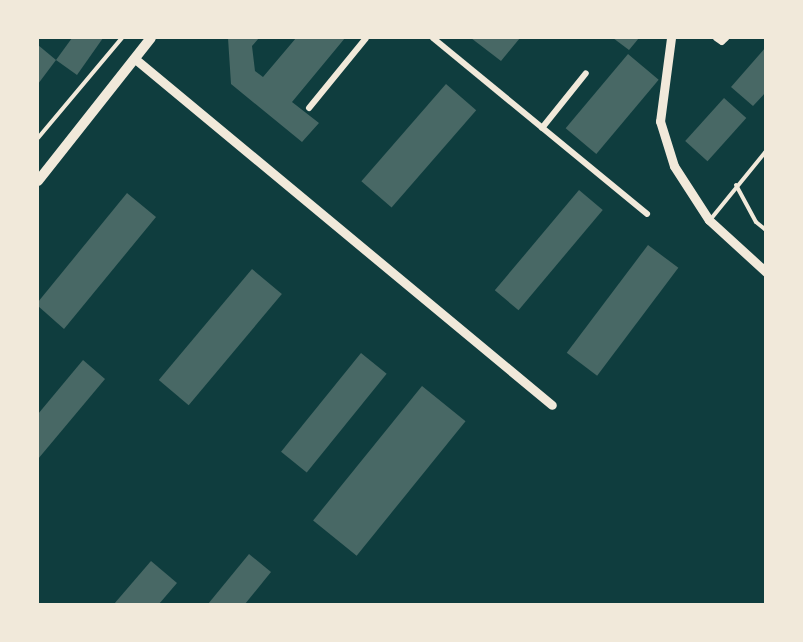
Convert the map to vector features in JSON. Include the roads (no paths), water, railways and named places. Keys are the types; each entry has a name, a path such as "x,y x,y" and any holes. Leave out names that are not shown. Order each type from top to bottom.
{"main road":[{"path":"38,181 151,38"}],"street":[{"path":"309,108 366,38"},
{"path":"434,38 646,214"},
{"path":"671,38 660,121 674,166 709,220 765,272"},
{"path":"716,38 722,42 726,38"},
{"path":"134,58 552,405"},
{"path":"542,128 586,73"}],"lane":[{"path":"38,138 122,38"},
{"path":"709,220 765,151"},
{"path":"736,185 756,222 765,230"}]}
